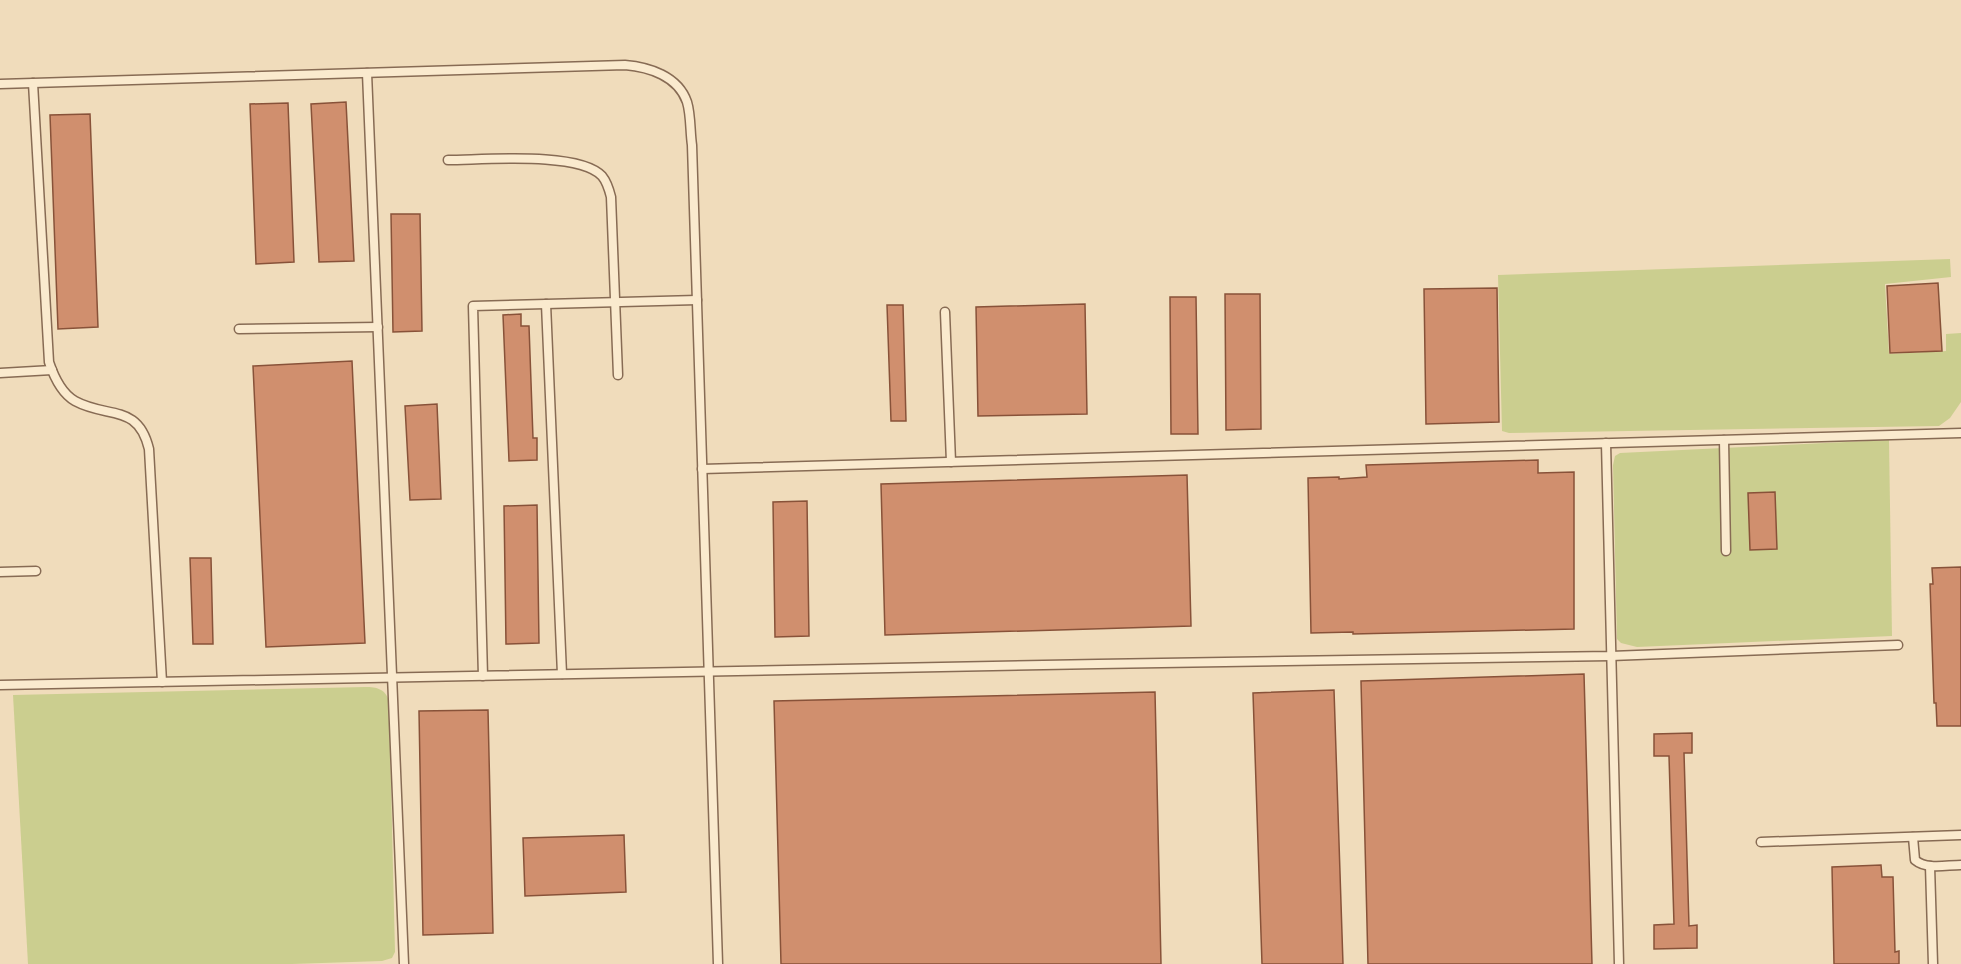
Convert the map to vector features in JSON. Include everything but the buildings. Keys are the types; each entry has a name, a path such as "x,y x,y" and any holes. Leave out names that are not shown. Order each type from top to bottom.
{"lane":[{"path":"0,84 625,65 641,66 663,74 682,92 688,104 692,146 718,964"},
{"path":"367,73 404,964"},
{"path":"33,83 49,362 55,379 64,392 75,401 132,418 146,435 149,449 162,682"},
{"path":"448,160 543,159 565,161 588,168 603,177 611,197 618,375"},
{"path":"483,676 473,306 697,300"},
{"path":"546,304 562,674"},
{"path":"945,312 951,462"},
{"path":"240,329 378,327"},
{"path":"0,373 52,370"},
{"path":"702,470 1961,433"},
{"path":"1724,440 1726,551"},
{"path":"1606,443 1619,964"},
{"path":"0,572 36,571"},
{"path":"0,685 1611,656 1898,645"},
{"path":"1761,842 1961,835"},
{"path":"1913,837 1915,860 1920,863 1930,866 1961,865"},
{"path":"1930,866 1933,964"}],"green space":[{"path":"1950,259 1951,277 1885,284 1889,354 1946,351 1946,334 1961,333 1961,402 1950,418 1939,426 1509,433 1502,431 1498,275"},
{"path":"1889,440 1892,636 1637,647 1621,643 1617,639 1613,465 1615,456 1620,453"},
{"path":"365,687 380,690 386,694 389,702 395,952 392,958 382,961 292,964 28,964 13,695"}]}
